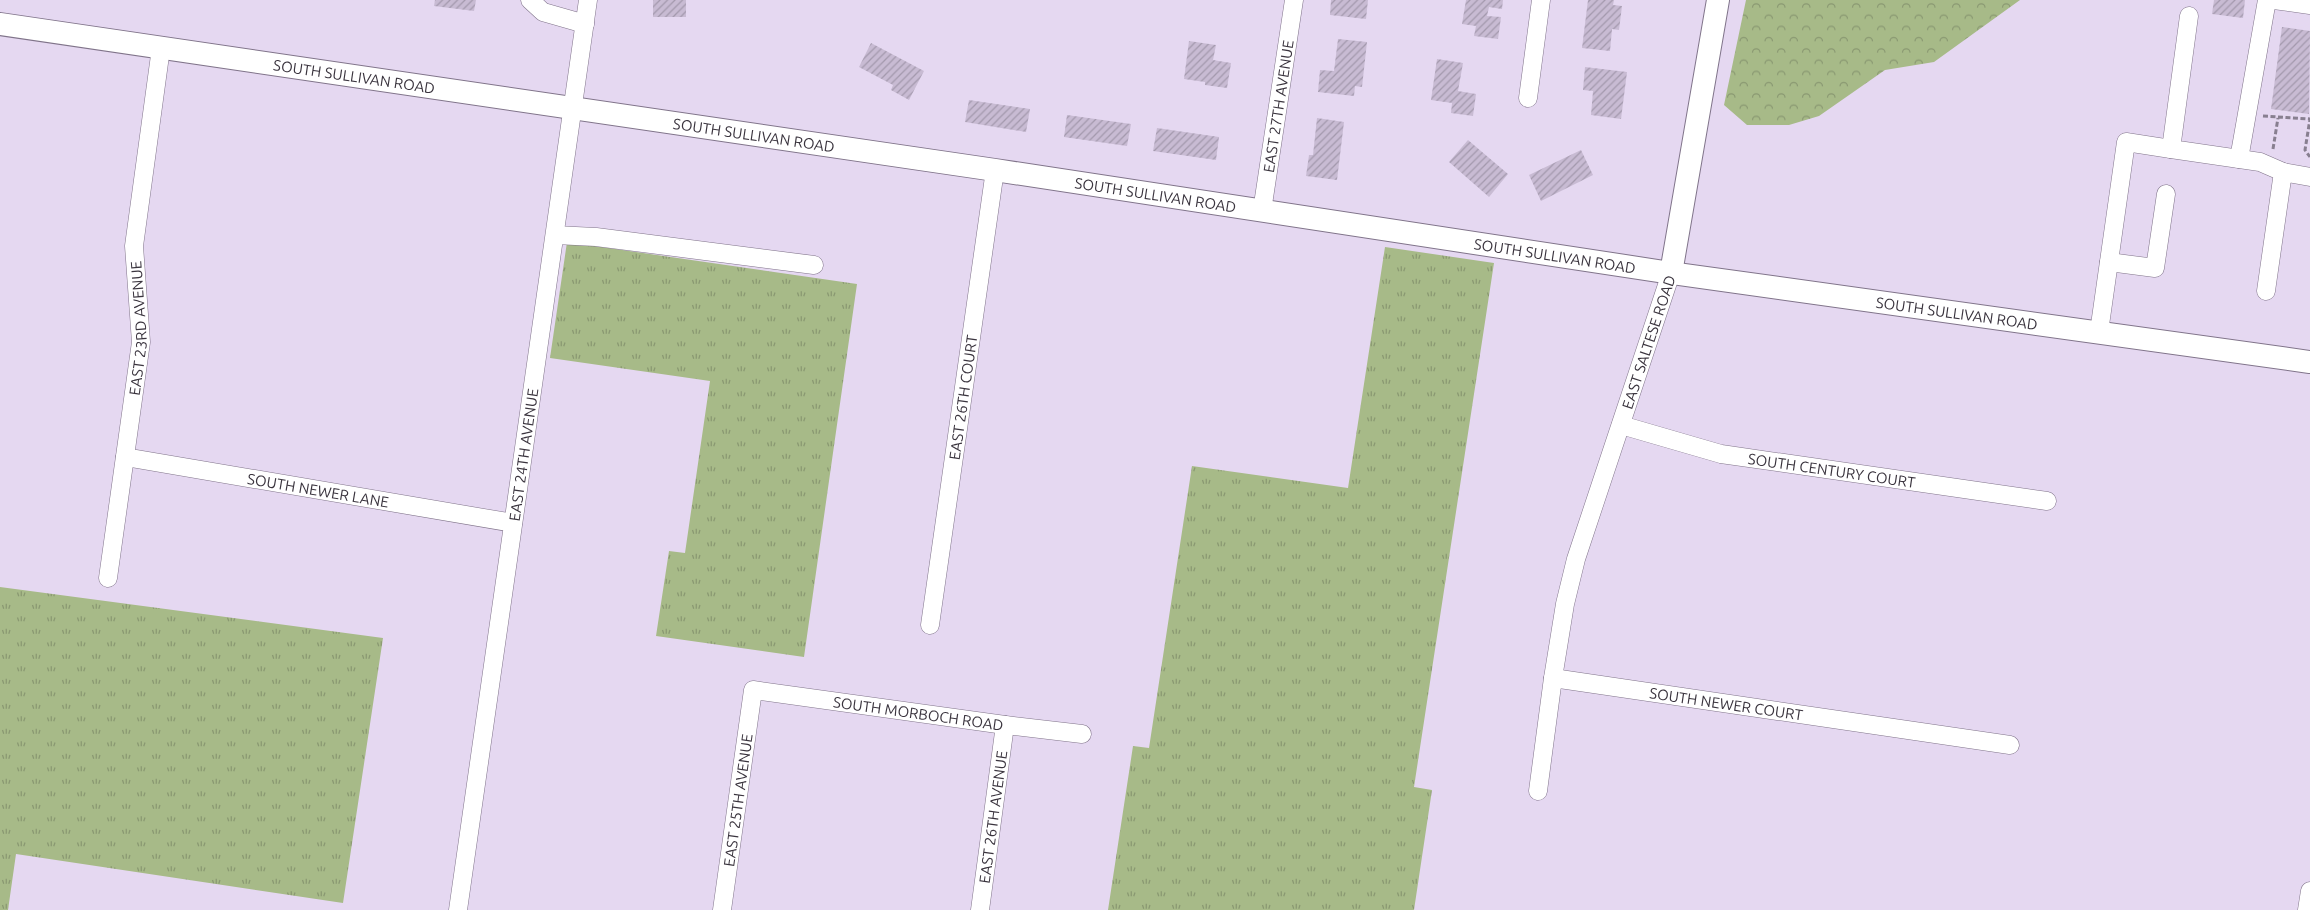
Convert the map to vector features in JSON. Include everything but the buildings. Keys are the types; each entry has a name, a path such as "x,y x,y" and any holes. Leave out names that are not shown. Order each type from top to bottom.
{"main road":[{"name":"EAST SALTESE ROAD","path":"1671,273 1718,0"},
{"name":"SOUTH SULLIVAN ROAD","path":"0,24 995,170 1671,273 2310,362"}],"street":[{"path":"530,0 543,12 585,24"},
{"name":"EAST 24TH AVENUE","path":"458,910 588,0"},
{"name":"EAST 27TH AVENUE","path":"1262,211 1294,0"},
{"path":"1528,98 1541,0"},
{"path":"2239,159 2267,0"},
{"path":"2274,0 2310,5"},
{"path":"2171,148 2189,16"},
{"name":"EAST 23RD AVENUE","path":"108,578 141,342 134,246 161,48"},
{"path":"2099,332 2126,142 2260,162 2283,172 2310,177"},
{"name":"EAST 26TH COURT","path":"930,625 995,170"},
{"path":"2266,291 2283,172"},
{"path":"2109,262 2155,268 2166,194"},
{"path":"555,235 596,237 814,265"},
{"name":"EAST SALTESE ROAD","path":"1553,678 1565,604 1576,559 1671,273"},
{"name":"SOUTH CENTURY COURT","path":"1621,425 1721,454 2047,501"},
{"name":"SOUTH NEWER LANE","path":"125,458 513,523"},
{"path":"1538,791 1553,678"},
{"name":"SOUTH NEWER COURT","path":"1553,678 2010,746"},
{"name":"SOUTH MORBOCH ROAD","path":"753,690 1082,734"},
{"name":"EAST 25TH AVENUE","path":"722,910 753,690"},
{"name":"EAST 26TH AVENUE","path":"980,910 1005,725"},
{"path":"2307,910 2310,891"}],"path":[{"path":"2257,114 2278,118 2310,119 2305,150 2310,157"},
{"path":"2273,152 2278,118"}],"green space":[{"path":"1746,0 2020,0 1934,62 1885,70 1819,116 1789,125 1747,125 1724,105"},
{"path":"567,242 857,284 804,657 656,636 669,551 685,553 710,381 550,358"},
{"path":"1385,247 1494,263 1414,787 1432,790 1414,910 1108,910 1133,746 1149,748 1192,466 1348,488"},
{"path":"0,587 383,638 343,903 16,854 8,910 0,910"}]}
